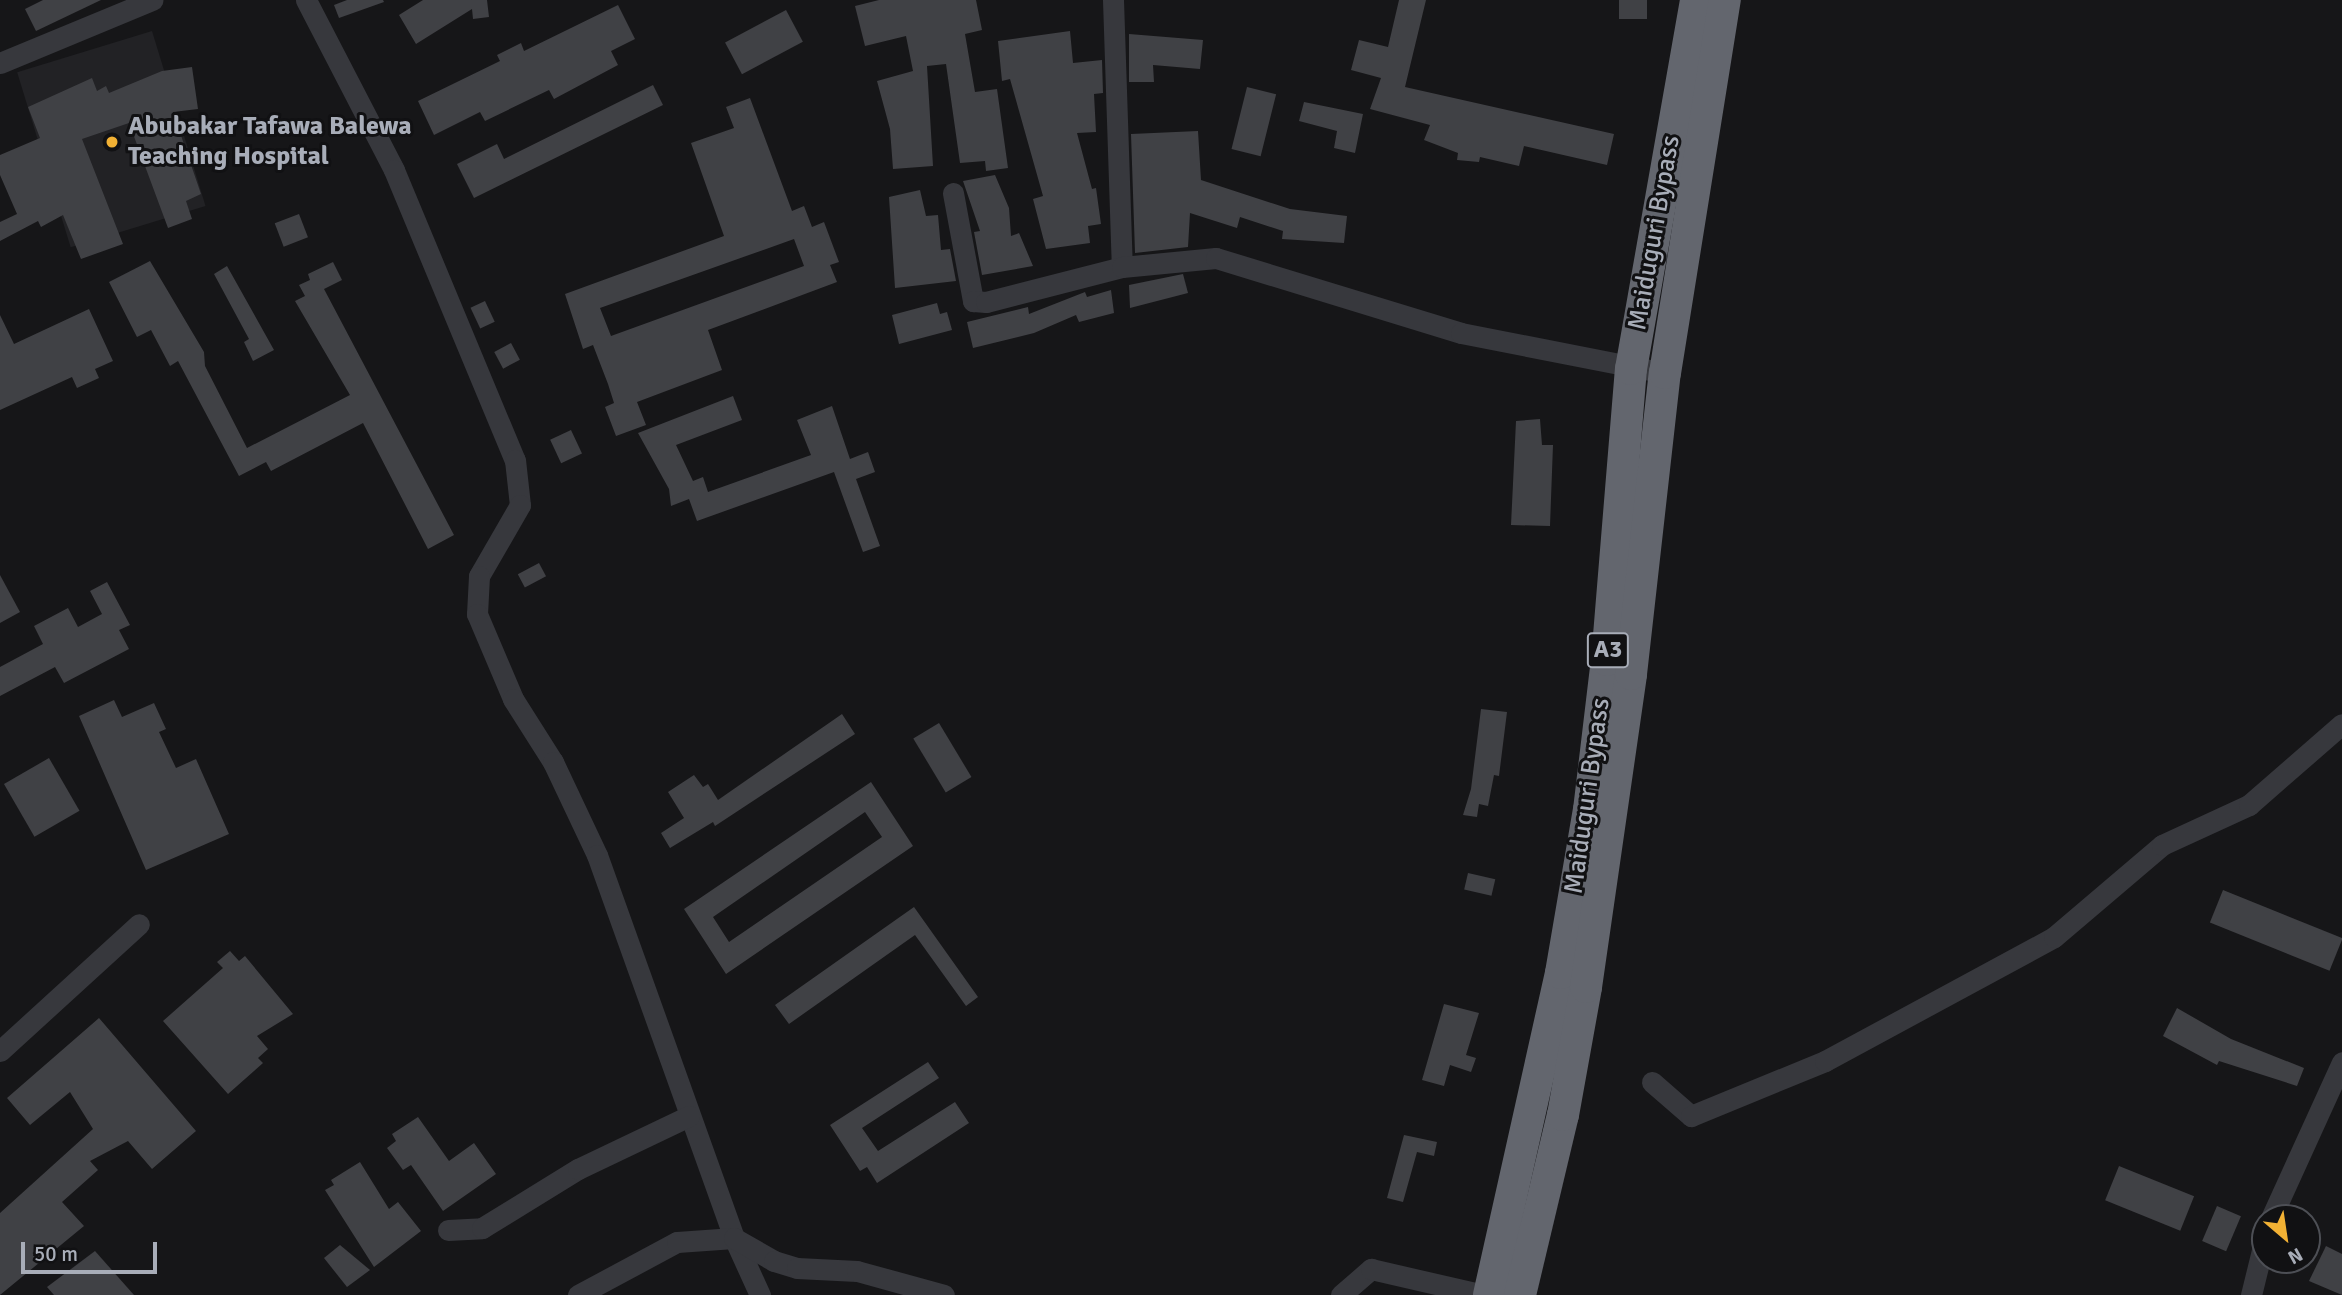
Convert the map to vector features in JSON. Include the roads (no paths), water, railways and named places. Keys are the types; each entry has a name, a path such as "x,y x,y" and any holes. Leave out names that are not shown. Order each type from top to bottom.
{"highway":[{"name":"Maiduguri Bypass","path":"1489,1295 1561,973 1589,810 1607,660 1631,369 1696,0"},
{"name":"Maiduguri Bypass","path":"1520,1295 1563,1115 1584,999 1632,674 1665,373 1725,0"}],"street":[{"path":"306,0 394,170 515,460 520,505 479,576 477,614 513,699 553,762 597,855 734,1238 760,1295"},
{"path":"1113,0 1122,267"},
{"path":"0,63 149,1"},
{"path":"953,193 973,300 986,302 1122,267 1216,258 1461,333 1631,369 1665,373"},
{"path":"1653,1082 1691,1116 1825,1061 2054,937 2161,845 2249,805 2342,724"},
{"path":"0,1051 139,924"},
{"path":"2278,1204 2335,1085 2342,1062"},
{"path":"447,1230 482,1228 578,1169 689,1116"},
{"path":"578,1295 677,1242 734,1238 774,1261 797,1268 857,1271 944,1295"},
{"path":"1341,1295 1371,1269 1484,1295"},
{"path":"2251,1295 2256,1274"}],"place":[{"name":"Abubakar Tafawa Balewa Teaching Hospital","path":"112,142"}]}
